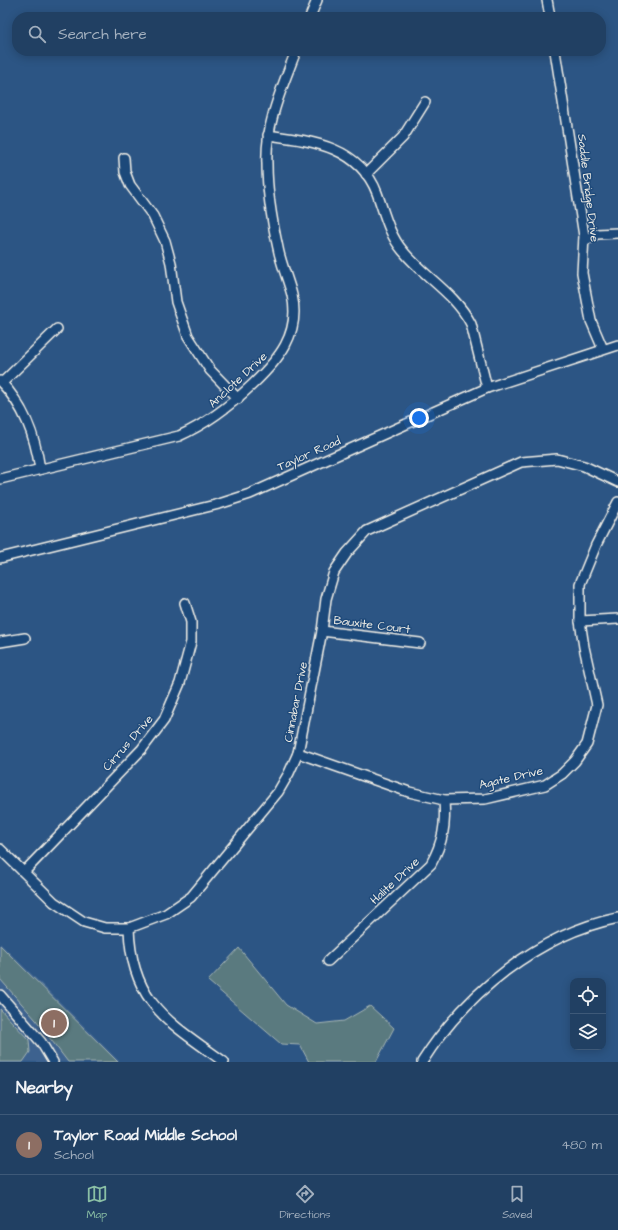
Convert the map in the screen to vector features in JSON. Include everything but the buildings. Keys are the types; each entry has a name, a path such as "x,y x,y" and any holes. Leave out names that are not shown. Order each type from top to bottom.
{"street":[{"path":"312,12 317,0"},
{"path":"547,0 549,12"},
{"name":"Anclote Drive","path":"0,479 179,436 211,420 238,399 279,357 288,340 293,320 292,296 278,250 270,206 266,164 268,135 278,98 294,56"},
{"name":"Saddle Bridge Drive","path":"556,56 584,241 582,273 591,321 603,349"},
{"path":"366,174 403,137 425,102"},
{"path":"268,135 312,141 329,146 349,158 366,174 376,191 391,232 401,249 414,265 451,296 467,316 487,388"},
{"path":"124,158 125,172 130,185 153,216 165,241 171,263 176,302 188,336 210,370 238,399"},
{"path":"584,241 597,234 618,233"},
{"path":"40,469 37,446 28,421 17,401 1,382 57,329"},
{"name":"Taylor Road","path":"0,558 219,504 250,494 487,388 618,345"},
{"name":"Cinnabar Drive","path":"0,849 25,871 54,902 84,922 105,928 129,928 166,914 191,897 278,792 289,773 298,753 322,631 326,599 334,572 347,553 367,531 521,462 557,459 584,466 618,482"},
{"name":"Agate Drive","path":"298,753 408,792 444,800 485,799 545,785 562,774 587,744 597,705 584,647 580,621 580,584 596,545 618,502"},
{"name":"Cirrus Drive","path":"25,871 142,749 164,720 180,683 191,642 191,622 185,603"},
{"path":"580,621 618,619"},
{"name":"Bauxite Court","path":"322,631 420,644"},
{"path":"0,642 26,638"},
{"name":"Halite Drive","path":"328,961 431,864 440,848 446,816 444,800"},
{"path":"422,1062 445,1031 466,1007 486,988 511,968 562,937 618,918"},
{"path":"129,928 133,966 141,987 152,1004 170,1023 224,1062"},
{"path":"0,995 41,1042 53,1062"}],"shaded area":[{"path":"0,943 53,995 120,1062 0,1062"}],"green space":[{"path":"0,945 118,1062 68,1062 36,1020 0,979"},
{"path":"239,948 286,1005 317,1024 344,1021 370,1006 394,1028 376,1062 309,1062 300,1045 281,1044 208,981"},
{"path":"0,1009 29,1040 30,1052 23,1062 0,1062"}],"place":[{"name":"Taylor Road Middle School","path":"54,1023"}]}
